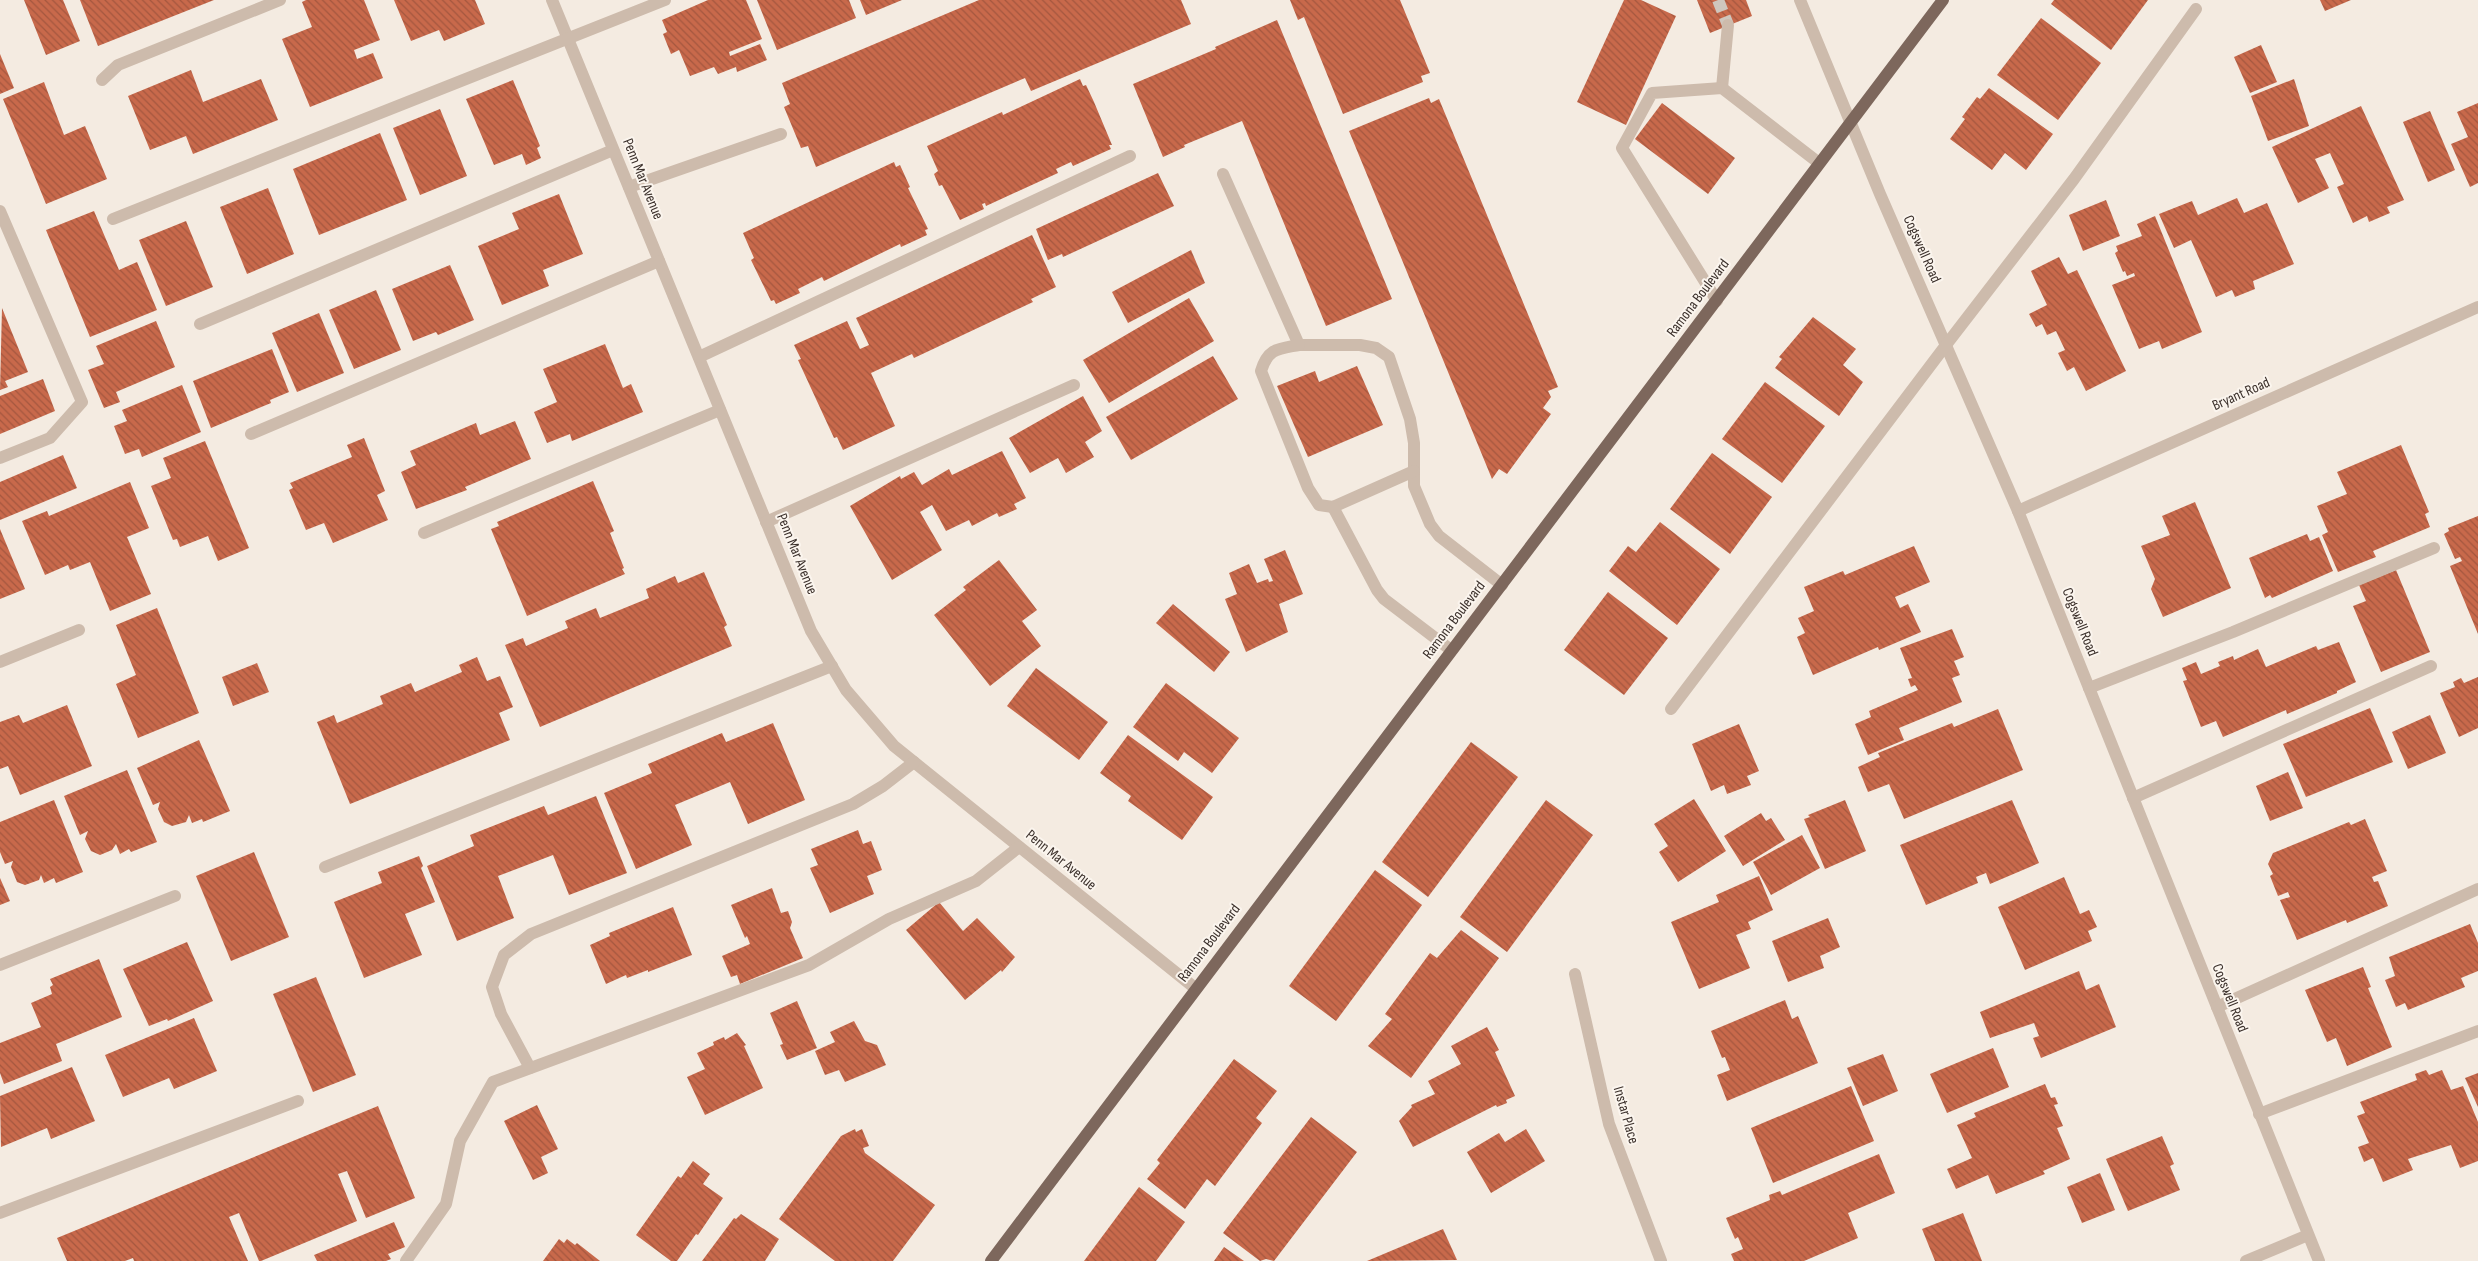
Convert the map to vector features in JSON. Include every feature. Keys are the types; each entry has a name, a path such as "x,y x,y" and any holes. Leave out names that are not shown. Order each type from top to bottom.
{"main road":[{"name":"Ramona Boulevard","path":"991,1261 1943,0"}],"street":[{"path":"102,80 118,65 280,0"},
{"name":"Penn Mar Avenue","path":"552,0 811,631 852,697 894,746 1196,988"},
{"path":"113,219 665,0"},
{"name":"Cogswell Road","path":"1800,0 1851,124 2018,511 2319,1261"},
{"path":"1671,710 1946,345 2074,180 2196,9"},
{"path":"1722,88 1728,25"},
{"path":"1717,301 1622,148 1652,93 1722,88 1820,163"},
{"path":"629,188 781,134"},
{"path":"200,324 614,150"},
{"path":"699,357 1130,156"},
{"path":"1223,174 1299,345"},
{"path":"0,211 82,402 50,438 0,458"},
{"path":"251,434 659,261"},
{"name":"Bryant Road","path":"2018,511 2478,307"},
{"path":"1414,471 1333,507 1320,505 1308,488 1261,371 1264,360 1274,349 1299,345 1360,344 1376,348 1389,357 1410,419 1414,443 1414,471 1414,486 1430,524 1439,536 1502,585"},
{"path":"766,522 1074,386"},
{"path":"424,533 720,410"},
{"path":"1333,507 1377,590 1384,599 1451,650"},
{"path":"2089,688 2233,632 2434,548"},
{"path":"0,662 79,630"},
{"path":"325,867 832,666"},
{"path":"2133,798 2431,666"},
{"path":"530,1068 501,1014 492,987 504,955 531,934 853,804 883,786 914,762"},
{"path":"406,1261 446,1204 460,1141 493,1082 809,965 890,919 976,881 1019,848"},
{"path":"2216,1007 2478,890"},
{"path":"0,965 175,896"},
{"name":"Instar Place","path":"1575,974 1609,1124 1661,1261"},
{"path":"2259,1114 2478,1032"},
{"path":"0,1213 298,1101"},
{"path":"2246,1261 2308,1235"}],"building":[{"path":"24,0 63,0 80,41 46,55"},
{"path":"80,0 214,0 98,46"},
{"path":"306,0 364,0 380,40 354,50 357,59 373,53 383,78 310,107 282,39 312,27 302,2"},
{"path":"394,0 475,0 485,24 444,41 439,30 411,41"},
{"path":"708,0 746,0 762,39 729,52 730,56 760,44 767,60 737,72 736,67 718,74 714,67 690,76 679,50 671,54 663,34 667,32 662,20"},
{"path":"757,0 849,0 856,18 777,50"},
{"path":"860,0 902,0 866,15"},
{"path":"979,0 1181,0 1191,24 1031,91 1025,78 816,167 808,146 801,148 784,107 790,104 782,83"},
{"path":"1290,0 1400,0 1430,73 1421,76 1423,82 1343,114 1304,17 1298,20"},
{"path":"1624,0 1641,0 1676,16 1626,125 1577,102"},
{"path":"1697,0 1746,0 1752,16 1710,33"},
{"path":"2054,0 2148,0 2111,50 2051,4"},
{"path":"2320,0 2351,0 2325,11"},
{"path":"2041,18 2101,63 2058,120 1997,75"},
{"path":"1277,20 1392,299 1326,326 1242,121 1184,145 1185,147 1163,157 1133,84 1216,49 1215,47"},
{"path":"2261,45 2277,82 2250,93 2234,57"},
{"path":"0,54 14,88 0,94"},
{"path":"191,70 203,102 261,79 278,120 193,154 186,136 150,150 128,96"},
{"path":"1080,79 1083,86 1086,85 1094,102 1112,145 1109,145 1111,149 1073,166 1071,162 1056,169 1058,173 986,206 985,203 982,204 984,209 960,220 942,185 939,186 934,174 938,171 927,146 1002,112 1003,115"},
{"path":"2294,79 2309,126 2268,141 2251,96"},
{"path":"513,80 540,146 537,148 541,158 526,165 522,154 494,165 466,99"},
{"path":"44,82 64,135 85,126 107,179 46,204 3,99"},
{"path":"1989,88 2053,134 2026,170 2005,153 1992,170 1950,139 1965,119 1962,117 1977,97 1980,99"},
{"path":"1429,98 1431,103 1439,99 1558,387 1548,391 1551,397 1543,408 1551,414 1507,474 1499,469 1492,479 1349,131"},
{"path":"1662,103 1735,158 1708,194 1635,139"},
{"path":"2478,103 2478,183 2470,187 2451,144 2468,137 2457,112"},
{"path":"2361,106 2404,200 2387,207 2390,213 2369,222 2367,216 2353,223 2337,187 2344,184 2330,153 2315,159 2329,188 2298,203 2272,147"},
{"path":"440,109 467,176 420,195 393,128"},
{"path":"2430,111 2455,170 2428,182 2403,122"},
{"path":"380,133 407,200 319,235 293,169"},
{"path":"894,162 896,167 900,165 910,187 908,188 928,229 925,230 927,235 901,247 900,244 824,281 822,277 798,289 800,293 776,304 774,300 771,301 751,260 754,258 743,233"},
{"path":"1158,173 1174,206 1063,257 1062,254 1048,260 1036,229"},
{"path":"268,188 294,254 247,274 220,207"},
{"path":"559,194 583,254 543,270 549,286 502,305 478,246 519,229 512,213"},
{"path":"2237,198 2244,213 2267,203 2294,264 2253,281 2255,289 2235,297 2232,290 2216,297 2191,240 2174,248 2159,214 2192,201 2198,215"},
{"path":"2106,200 2120,236 2083,251 2069,215"},
{"path":"94,211 119,270 137,262 157,310 90,337 46,230"},
{"path":"2155,216 2202,332 2162,349 2159,341 2139,349 2112,285 2135,276 2134,273 2127,276 2125,271 2123,272 2115,253 2118,251 2116,246 2142,236 2137,224"},
{"path":"186,221 213,287 166,306 139,240"},
{"path":"1032,235 1056,287 1031,299 1033,302 914,358 912,354 871,373 895,426 843,450 837,437 834,438 798,360 801,359 794,345 847,321 860,349 869,345 856,318"},
{"path":"1191,250 1205,283 1128,323 1112,292"},
{"path":"2059,257 2068,274 2077,270 2126,371 2086,391 2074,367 2067,371 2058,353 2065,350 2056,331 2047,335 2042,324 2036,327 2029,314 2047,305 2031,271"},
{"path":"450,265 474,320 438,335 436,332 413,341 392,289"},
{"path":"376,290 401,350 354,369 329,310"},
{"path":"1189,298 1214,341 1109,403 1083,360"},
{"path":"2,308 28,372 5,381 8,387 0,390"},
{"path":"319,313 344,373 297,392 272,333"},
{"path":"1813,317 1856,349 1843,365 1863,382 1839,416 1775,368 1782,359 1779,357"},
{"path":"156,321 175,367 116,392 120,402 104,408 88,370 104,364 96,346"},
{"path":"605,344 623,388 631,384 643,412 572,441 570,434 547,443 534,412 557,402 543,369"},
{"path":"272,349 289,392 270,400 271,403 211,428 193,381"},
{"path":"1213,356 1238,399 1131,460 1106,417"},
{"path":"1357,366 1383,425 1308,457 1277,386 1315,371 1319,382"},
{"path":"43,379 55,411 0,434 0,396"},
{"path":"1765,382 1825,426 1782,483 1722,439"},
{"path":"182,385 201,432 142,457 139,449 125,454 114,426 127,421 122,410"},
{"path":"1083,396 1102,431 1085,442 1094,457 1066,473 1058,458 1030,473 1009,438"},
{"path":"515,421 531,459 465,487 467,490 416,509 401,472 416,465 410,451 476,423 480,435"},
{"path":"364,438 385,491 377,495 388,520 333,543 324,523 306,530 289,490 293,488 290,483 352,457 347,445"},
{"path":"205,441 249,548 218,561 208,536 180,547 177,539 173,540 151,486 171,478 163,458"},
{"path":"2401,445 2429,512 2425,514 2430,527 2373,551 2376,557 2338,572 2322,535 2328,532 2317,506 2347,494 2337,472"},
{"path":"1002,451 1026,498 1014,504 1017,509 999,517 997,513 972,526 969,520 946,531 932,505 920,512 942,550 892,580 850,506 900,476 901,479 914,472 922,485 949,469 952,475"},
{"path":"1712,453 1772,497 1730,554 1670,509"},
{"path":"63,455 77,488 0,520 0,482"},
{"path":"593,481 614,531 610,533 625,574 527,616 491,529 499,526 497,522"},
{"path":"130,482 149,528 127,537 151,594 110,611 90,562 70,570 68,565 45,575 22,521 47,511 49,516"},
{"path":"2195,502 2231,588 2163,617 2151,589 2155,579 2141,546 2170,535 2162,516"},
{"path":"2478,516 2478,634 2450,566 2462,561 2460,557 2455,559 2444,534 2449,531 2448,528"},
{"path":"1660,522 1720,569 1677,625 1609,571 1628,546 1636,552"},
{"path":"0,529 25,589 0,599"},
{"path":"2307,534 2310,541 2319,537 2333,571 2272,598 2270,595 2265,598 2249,558"},
{"path":"1914,546 1930,582 1895,597 1900,608 1908,604 1921,632 1879,650 1878,647 1813,675 1797,637 1805,633 1798,618 1814,611 1804,587 1843,571 1845,575"},
{"path":"1285,550 1303,594 1279,604 1288,632 1246,652 1225,599 1237,594 1229,573 1249,564 1257,583 1268,579 1269,582 1273,581 1264,559"},
{"path":"999,560 1037,610 1022,621 1041,646 990,686 934,615 966,590 963,587"},
{"path":"2396,570 2430,652 2381,672 2353,606 2366,601 2359,585"},
{"path":"704,572 727,625 724,627 732,646 540,727 505,645 523,638 526,646 568,628 565,621 596,608 600,618 649,598 646,589 675,576 678,583"},
{"path":"1608,592 1668,638 1624,695 1564,650"},
{"path":"1173,604 1230,652 1214,672 1156,623"},
{"path":"157,608 199,713 138,738 116,684 136,675 116,625"},
{"path":"1952,629 1964,657 1954,661 1960,675 1952,678 1962,702 1899,728 1904,740 1868,755 1855,724 1871,717 1869,711 1918,690 1915,685 1911,687 1908,679 1912,678 1900,648"},
{"path":"2339,642 2356,682 2337,691 2337,693 2287,714 2286,710 2223,737 2216,721 2201,727 2183,681 2187,680 2182,668 2196,662 2201,674 2220,666 2218,662 2233,656 2234,660 2258,649 2266,667 2316,646 2318,650"},
{"path":"477,657 487,681 500,676 513,707 499,713 510,740 350,804 317,722 334,715 337,723 383,704 380,696 411,683 415,692 462,672 459,665"},
{"path":"257,663 269,692 233,706 222,677"},
{"path":"1036,668 1108,722 1079,760 1007,706"},
{"path":"2478,677 2478,728 2459,737 2440,693 2455,687 2453,682 2461,678 2464,683"},
{"path":"1166,683 1239,738 1212,773 1184,752 1178,761 1133,727"},
{"path":"67,705 92,766 20,795 8,766 0,769 0,722 19,715 23,723"},
{"path":"2370,708 2393,762 2306,797 2283,744"},
{"path":"1998,709 2023,770 1904,819 1889,784 1868,792 1858,767 1880,757 1878,753 1952,723 1954,727"},
{"path":"2430,715 2446,753 2408,769 2392,732"},
{"path":"773,723 805,800 748,824 730,782 675,805 692,845 636,869 604,793 652,773 648,764 722,733 726,742"},
{"path":"1739,724 1759,771 1747,776 1751,785 1727,794 1724,785 1711,791 1692,744"},
{"path":"1128,735 1213,797 1182,840 1128,801 1131,796 1100,773"},
{"path":"199,740 230,811 203,822 202,819 192,823 189,815 186,822 172,826 164,822 158,809 160,802 153,805 137,768"},
{"path":"1471,742 1518,777 1428,897 1382,862"},
{"path":"127,770 157,842 131,852 129,849 120,854 116,844 112,850 100,855 91,851 85,839 88,831 80,835 64,796"},
{"path":"2288,772 2303,808 2270,821 2256,786"},
{"path":"596,796 627,873 569,895 553,855 498,876 514,918 457,941 427,866 474,846 470,835 544,806 548,815"},
{"path":"1694,799 1726,851 1678,882 1659,852 1668,846 1654,824"},
{"path":"54,800 83,872 56,883 54,878 44,883 41,875 39,880 25,885 17,882 11,867 13,861 5,864 0,852 0,822"},
{"path":"1546,800 1593,835 1507,952 1460,917"},
{"path":"1845,800 1866,851 1825,869 1804,819 1810,817 1808,815"},
{"path":"2012,800 2039,863 1990,884 1986,873 1976,877 1978,883 1926,905 1900,845"},
{"path":"1761,813 1766,821 1771,818 1785,840 1743,866 1724,836"},
{"path":"2365,819 2387,871 2372,877 2374,882 2378,881 2388,906 2347,923 2346,920 2297,940 2280,900 2290,897 2288,892 2278,896 2270,876 2273,874 2268,864 2273,853 2349,822 2351,825"},
{"path":"858,830 863,844 871,841 882,870 867,876 874,894 830,913 810,868 818,865 811,849"},
{"path":"1802,835 1820,868 1771,895 1753,862"},
{"path":"254,852 289,937 231,961 196,876"},
{"path":"419,856 423,866 421,868 435,902 405,914 422,955 364,978 334,902 382,883 378,872"},
{"path":"1375,870 1422,905 1336,1021 1289,986"},
{"path":"1759,876 1773,910 1748,922 1751,929 1736,935 1750,968 1699,989 1671,922 1719,902 1716,895"},
{"path":"2064,877 2080,914 2089,910 2097,927 2088,931 2092,941 2025,970 1998,907"},
{"path":"0,878 10,901 0,905"},
{"path":"772,888 781,913 788,911 792,922 790,928 803,958 740,984 737,975 731,977 722,956 750,944 747,936 745,938 731,905"},
{"path":"939,902 963,931 977,918 1015,957 1002,972 1001,970 965,1000 906,930"},
{"path":"673,907 692,955 648,972 648,970 627,978 626,975 606,984 590,945 610,936 609,933"},
{"path":"1828,918 1840,947 1820,956 1824,968 1788,982 1772,941"},
{"path":"2470,924 2478,943 2478,971 2461,978 2465,987 2408,1010 2405,1003 2396,1007 2385,980 2395,976 2389,957"},
{"path":"1461,930 1499,958 1411,1078 1368,1046 1392,1019 1385,1014 1430,953 1437,958"},
{"path":"187,942 213,1001 168,1021 167,1019 149,1026 123,969"},
{"path":"99,959 122,1017 56,1044 62,1061 4,1084 0,1073 0,1043 41,1027 31,1003 52,994 50,987 53,985 50,979"},
{"path":"2363,967 2371,987 2368,988 2392,1047 2347,1066 2336,1038 2327,1042 2305,990"},
{"path":"2079,971 2086,990 2099,984 2116,1027 2041,1058 2033,1038 2039,1036 2034,1023 1990,1038 1980,1012"},
{"path":"316,977 356,1075 313,1092 273,994"},
{"path":"1785,1000 1792,1019 1798,1016 1818,1063 1727,1101 1717,1075 1730,1070 1725,1057 1722,1058 1711,1031"},
{"path":"797,1001 817,1048 787,1060 780,1045 783,1044 770,1013"},
{"path":"194,1018 217,1071 174,1089 169,1078 123,1097 105,1055"},
{"path":"854,1021 865,1041 877,1045 886,1065 845,1082 839,1070 825,1075 815,1051 835,1042 830,1032"},
{"path":"1487,1027 1499,1050 1495,1052 1515,1096 1506,1100 1507,1103 1497,1107 1496,1105 1413,1147 1399,1121 1412,1107 1411,1105 1435,1094 1428,1081 1461,1064 1451,1046"},
{"path":"737,1033 746,1045 744,1046 763,1088 705,1115 687,1077 705,1069 697,1053 714,1045 713,1042 724,1037 725,1040"},
{"path":"1993,1048 2009,1087 1947,1113 1930,1074"},
{"path":"1883,1054 1898,1091 1863,1106 1847,1068"},
{"path":"1234,1059 1277,1091 1256,1118 1262,1123 1215,1186 1207,1179 1185,1209 1147,1179 1160,1163 1157,1160"},
{"path":"72,1067 95,1121 51,1139 47,1128 1,1147 0,1096"},
{"path":"2426,1070 2429,1075 2442,1070 2451,1090 2463,1086 2478,1122 2478,1161 2460,1168 2451,1145 2408,1159 2413,1170 2383,1182 2373,1158 2364,1162 2358,1147 2369,1143 2357,1116 2365,1113 2360,1102 2417,1080 2415,1074"},
{"path":"2478,1073 2478,1107 2465,1078"},
{"path":"2045,1084 2051,1098 2055,1097 2058,1104 2054,1105 2063,1126 2057,1128 2070,1159 2043,1171 2045,1174 1996,1194 1988,1175 1956,1189 1947,1169 1972,1158 1957,1125 1976,1117 1974,1113"},
{"path":"1851,1086 1874,1141 1773,1183 1751,1128"},
{"path":"537,1105 558,1149 541,1157 548,1173 533,1180 504,1121"},
{"path":"378,1106 415,1198 366,1218 347,1171 338,1174 357,1221 261,1261 259,1261 239,1213 229,1217 248,1261 134,1261 133,1258 125,1261 67,1261 57,1238"},
{"path":"1311,1117 1357,1152 1274,1261 1266,1259 1260,1261 1223,1233"},
{"path":"855,1129 856,1132 862,1129 869,1146 863,1148 865,1153 935,1205 893,1261 835,1261 779,1219 841,1136"},
{"path":"1526,1129 1545,1161 1491,1193 1467,1152 1499,1133 1505,1142"},
{"path":"2162,1136 2174,1164 2170,1166 2180,1190 2128,1211 2106,1159"},
{"path":"1879,1154 1895,1193 1848,1213 1858,1238 1804,1261 1734,1261 1731,1254 1743,1249 1738,1237 1735,1239 1726,1218 1770,1200 1769,1195 1780,1191 1782,1195"},
{"path":"693,1161 710,1174 703,1184 723,1198 698,1235 696,1234 677,1261 671,1261 636,1235 678,1176 681,1178"},
{"path":"2100,1173 2115,1210 2082,1223 2067,1187"},
{"path":"1139,1187 1185,1222 1156,1261 1084,1261"},
{"path":"1963,1213 1982,1261 1935,1261 1922,1229"},
{"path":"741,1214 779,1239 765,1261 702,1261 734,1218 736,1219"},
{"path":"394,1222 405,1247 388,1254 391,1259 386,1261 317,1261 314,1255"},
{"path":"1443,1229 1457,1260 1367,1261"},
{"path":"559,1239 564,1243 567,1239 575,1245 577,1243 600,1261 543,1261"},
{"path":"1224,1247 1244,1261 1214,1261"}],"tunnel":[{"path":"1718,0 1728,25"}]}
